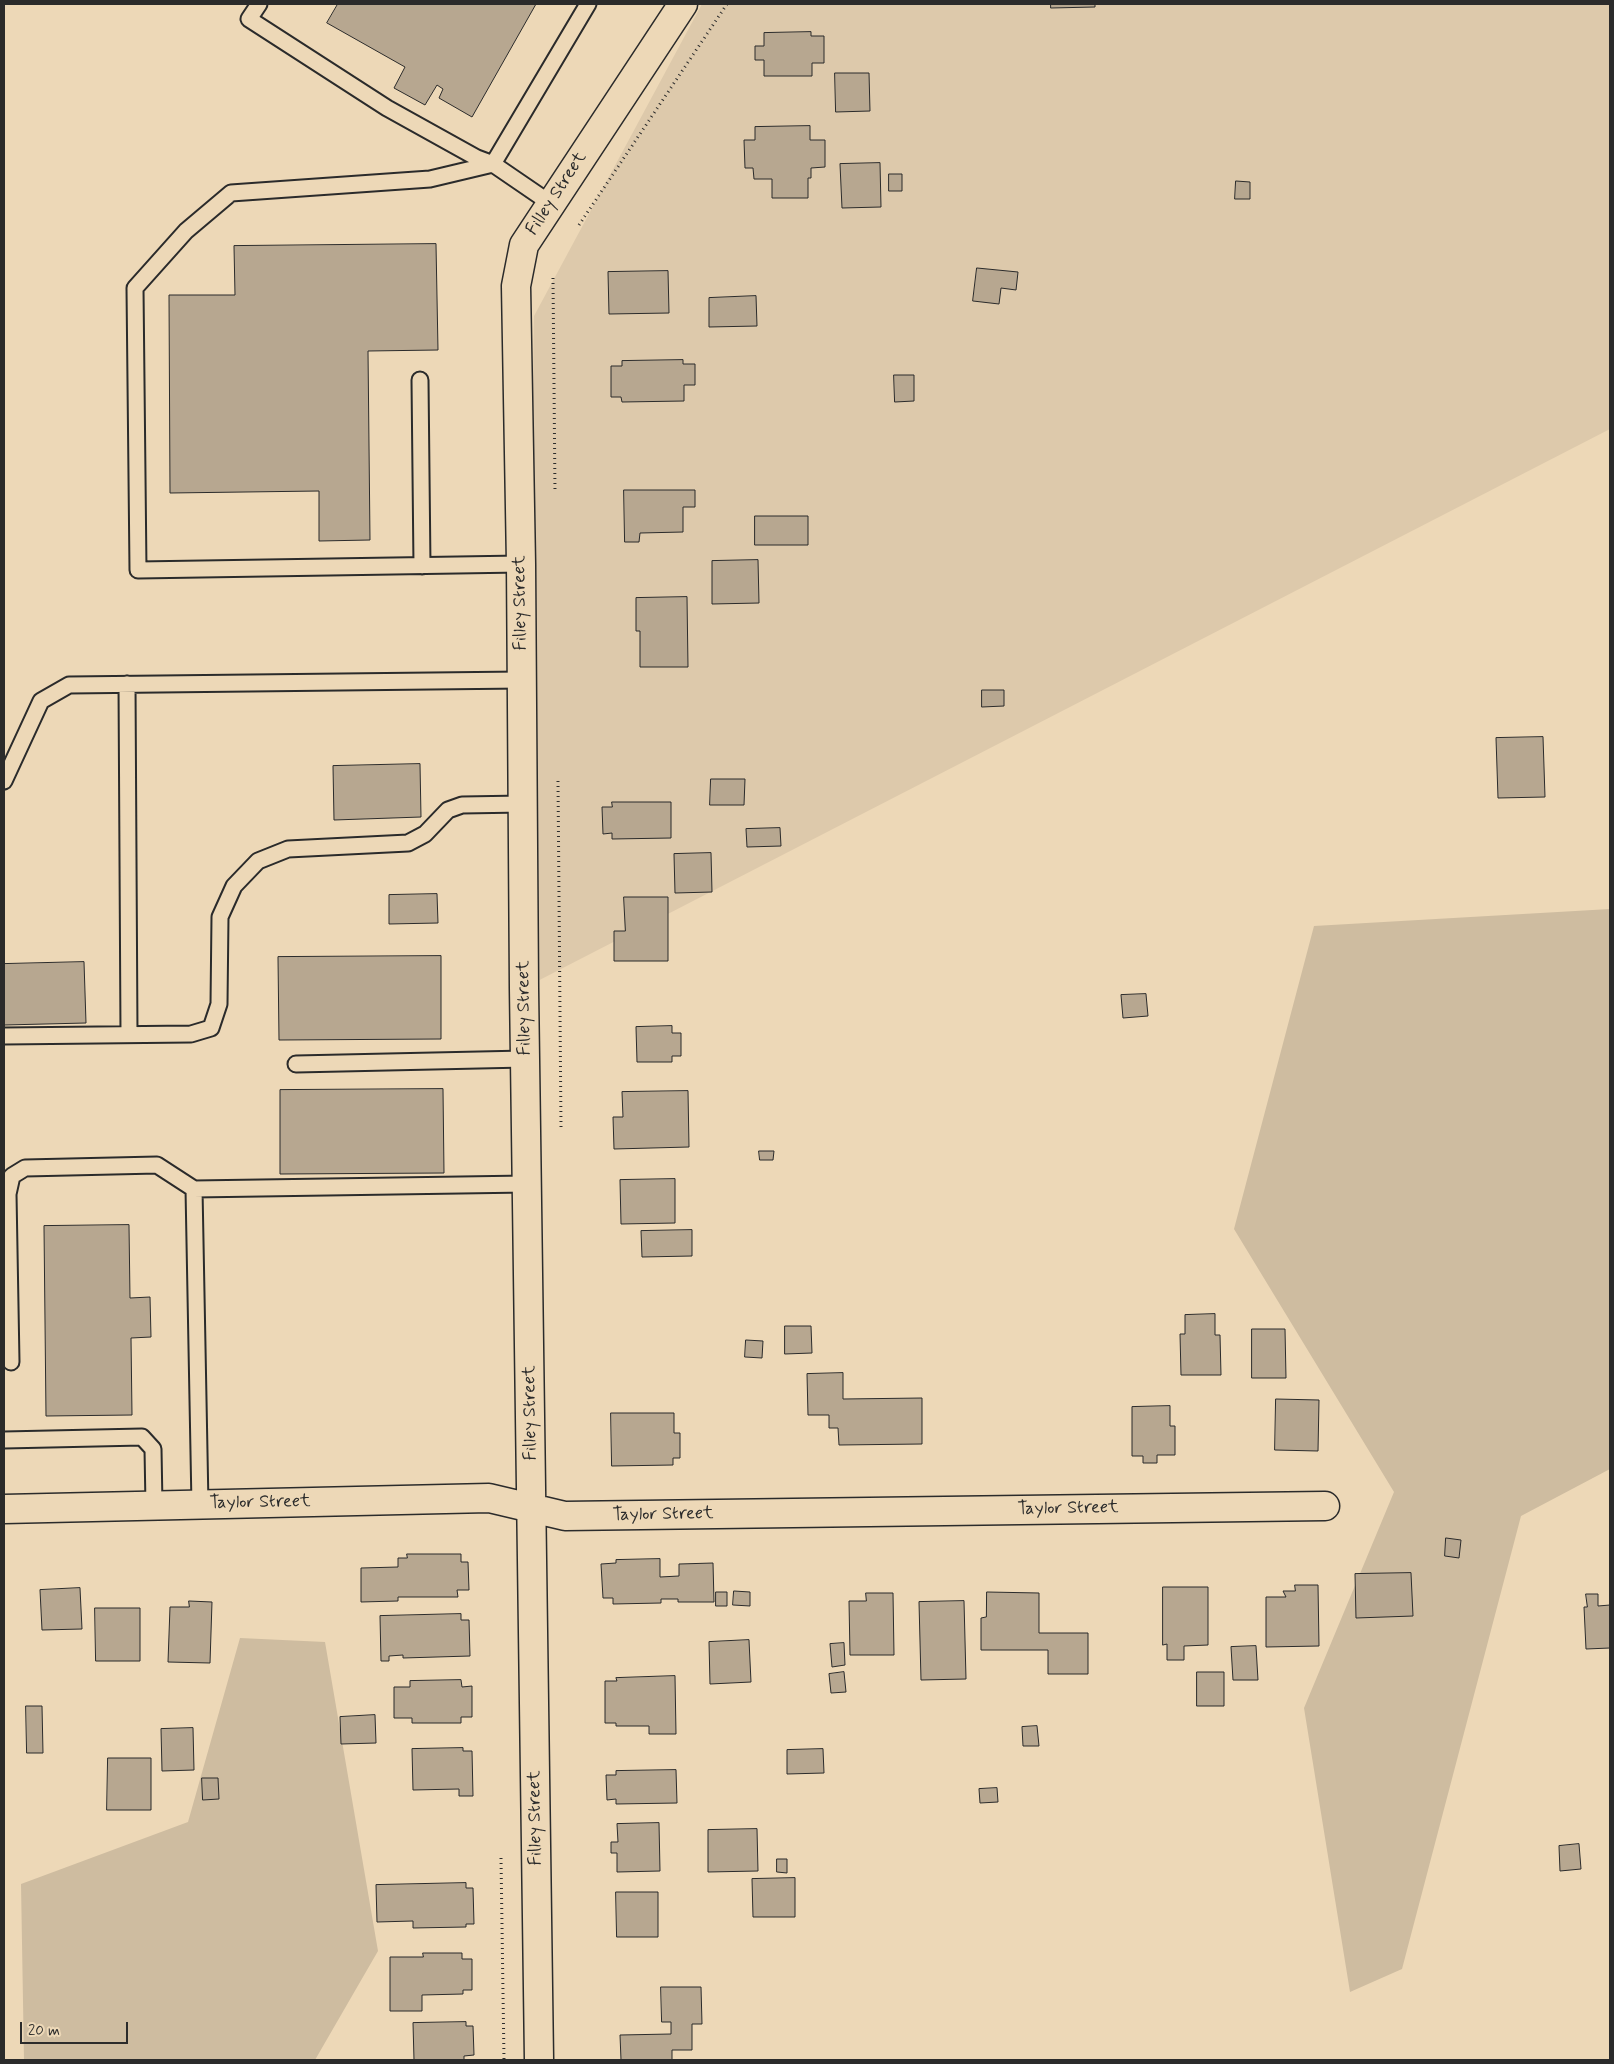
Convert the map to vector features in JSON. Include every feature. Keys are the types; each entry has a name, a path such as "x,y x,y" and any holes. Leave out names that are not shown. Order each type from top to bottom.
{"street":[{"name":"Filley Street","path":"538,2060 521,564 516,286 524,245 683,4"},
{"name":"Taylor Street","path":"4,1509 488,1498 565,1516 1325,1506"}],"lane":[{"path":"259,4 249,19 387,108 477,158 493,164 550,203"},
{"path":"521,564 138,570 135,288 186,232 230,193 430,179 493,164 588,4"},
{"path":"420,380 422,566"},
{"path":"4,781 41,701 69,685 522,680"},
{"path":"127,684 129,1034"},
{"path":"4,1036 191,1034 211,1028 218,1004 220,917 234,886 258,860 288,849 408,844 425,834 448,810 462,805 523,804"},
{"path":"296,1064 526,1059"},
{"path":"11,1362 8,1194 12,1176 25,1168 157,1165 194,1189 527,1184"},
{"path":"194,1189 200,1505"},
{"path":"4,1440 142,1437 153,1450 154,1506"}],"path":[{"path":"574,232 727,4"},
{"path":"553,275 555,493"},
{"path":"558,771 561,1129"}],"shaded area":[{"path":"702,4 1610,4 1610,429 524,988 534,316"},
{"path":"1610,909 1610,1469 1521,1516 1402,1969 1350,1992 1304,1708 1394,1492 1234,1229 1314,926"},
{"path":"240,1638 325,1642 378,1951 315,2060 24,2060 21,1884 188,1822"}],"building":[{"path":"338,4 536,4 472,117 439,98 443,89 437,85 425,105 394,88 405,67 327,23"},
{"path":"1051,4 1095,4 1095,7 1051,8"},
{"path":"811,32 811,36 824,36 824,63 812,63 812,76 764,76 764,60 755,60 755,46 764,46 764,33"},
{"path":"835,73 869,73 870,111 836,112"},
{"path":"810,126 810,140 825,140 825,167 811,168 811,178 808,178 808,198 772,198 772,179 754,179 753,168 745,168 744,140 755,140 755,127"},
{"path":"880,163 881,207 842,208 840,164"},
{"path":"889,174 902,174 902,191 889,191"},
{"path":"1236,181 1250,182 1250,199 1235,199"},
{"path":"436,244 438,350 368,351 370,540 319,541 319,491 170,493 169,295 235,295 234,246"},
{"path":"977,268 1018,272 1016,290 1001,288 999,304 973,301"},
{"path":"668,271 669,313 609,314 608,272"},
{"path":"756,296 757,326 709,327 709,298"},
{"path":"683,360 683,364 695,364 695,385 684,385 684,401 622,402 621,397 611,397 611,366 622,366 622,361"},
{"path":"894,375 914,375 914,401 895,402"},
{"path":"624,490 695,490 695,507 683,507 683,532 640,533 639,542 625,542"},
{"path":"755,516 808,516 808,545 755,545"},
{"path":"758,560 759,603 712,604 712,561"},
{"path":"687,597 688,667 640,667 640,631 636,631 636,598"},
{"path":"982,690 1004,690 1004,706 982,707"},
{"path":"1543,737 1545,797 1498,798 1496,738"},
{"path":"420,764 421,817 334,820 333,766"},
{"path":"711,779 745,779 744,805 710,805"},
{"path":"612,802 671,802 671,838 612,839 612,833 603,834 602,807 612,807"},
{"path":"780,828 781,846 747,847 746,829"},
{"path":"711,853 712,892 675,893 674,854"},
{"path":"437,894 438,923 389,924 389,895"},
{"path":"624,897 668,897 668,961 614,961 614,931 625,931"},
{"path":"441,956 441,1039 279,1040 278,957"},
{"path":"84,962 86,1023 4,1025 4,964"},
{"path":"1146,994 1148,1016 1123,1018 1121,995"},
{"path":"672,1026 672,1033 681,1033 681,1056 672,1056 672,1062 637,1062 636,1027"},
{"path":"443,1089 444,1173 280,1174 280,1090"},
{"path":"688,1091 689,1147 614,1149 613,1117 623,1117 622,1092"},
{"path":"759,1151 774,1151 773,1160 760,1160"},
{"path":"675,1179 675,1223 621,1224 620,1180"},
{"path":"129,1225 130,1298 150,1297 151,1337 131,1338 132,1415 46,1416 44,1226"},
{"path":"692,1230 692,1256 642,1257 641,1231"},
{"path":"1215,1314 1215,1335 1220,1335 1221,1375 1181,1375 1180,1334 1185,1334 1185,1315"},
{"path":"785,1326 811,1326 812,1353 785,1354"},
{"path":"1252,1329 1285,1329 1286,1378 1252,1378"},
{"path":"746,1340 763,1341 762,1358 745,1357"},
{"path":"843,1373 843,1399 922,1398 922,1444 839,1445 838,1428 829,1428 829,1415 808,1415 807,1374"},
{"path":"1276,1399 1319,1400 1318,1451 1275,1450"},
{"path":"1170,1406 1170,1426 1175,1426 1175,1455 1157,1455 1157,1463 1143,1463 1143,1456 1132,1456 1132,1407"},
{"path":"611,1413 674,1413 674,1433 680,1433 680,1458 673,1458 673,1465 612,1466"},
{"path":"1446,1538 1461,1540 1459,1558 1445,1556"},
{"path":"407,1554 461,1554 461,1562 468,1562 469,1590 457,1590 458,1597 398,1597 398,1601 361,1602 361,1568 398,1567 398,1558 407,1558"},
{"path":"660,1559 660,1577 679,1576 679,1564 713,1563 714,1602 678,1602 678,1599 661,1599 661,1603 613,1604 613,1598 603,1598 601,1564 616,1563 616,1560"},
{"path":"1411,1573 1413,1616 1356,1618 1355,1574"},
{"path":"1295,1585 1318,1585 1319,1646 1266,1647 1266,1597 1286,1597 1283,1591 1295,1591"},
{"path":"1163,1587 1208,1587 1208,1645 1184,1646 1184,1660 1167,1660 1167,1644 1163,1645"},
{"path":"80,1588 82,1629 42,1630 40,1590"},
{"path":"734,1591 750,1592 750,1606 733,1605"},
{"path":"716,1592 727,1592 727,1606 716,1606"},
{"path":"987,1592 1039,1593 1039,1633 1088,1633 1088,1674 1048,1674 1048,1650 981,1650 981,1618 986,1617"},
{"path":"866,1593 893,1593 894,1655 850,1655 849,1601 866,1601"},
{"path":"1586,1594 1598,1594 1598,1606 1610,1605 1610,1648 1586,1649 1584,1607 1587,1607"},
{"path":"189,1601 212,1602 210,1663 168,1662 170,1607 189,1607"},
{"path":"964,1601 966,1679 921,1680 919,1602"},
{"path":"95,1608 140,1608 140,1661 96,1661"},
{"path":"461,1614 461,1620 469,1620 470,1656 403,1658 403,1655 389,1656 389,1661 381,1661 380,1616"},
{"path":"749,1640 751,1682 710,1684 709,1642"},
{"path":"844,1643 845,1665 832,1667 830,1644"},
{"path":"1256,1646 1258,1680 1233,1680 1231,1647"},
{"path":"844,1672 846,1692 831,1693 829,1674"},
{"path":"1197,1672 1224,1672 1224,1706 1197,1706"},
{"path":"675,1676 676,1734 649,1734 649,1726 616,1726 616,1723 605,1723 605,1681 617,1681 616,1678"},
{"path":"461,1680 462,1687 472,1686 472,1717 461,1717 461,1723 412,1723 412,1718 394,1718 394,1687 410,1687 410,1681"},
{"path":"26,1706 42,1706 43,1753 27,1753"},
{"path":"375,1715 376,1743 341,1744 340,1717"},
{"path":"1037,1726 1039,1746 1023,1746 1022,1727"},
{"path":"193,1728 194,1770 162,1771 161,1729"},
{"path":"463,1748 463,1751 472,1751 473,1796 459,1796 459,1789 413,1790 412,1749"},
{"path":"823,1749 824,1773 787,1774 787,1750"},
{"path":"108,1758 151,1758 151,1810 107,1810"},
{"path":"676,1770 677,1803 616,1804 616,1799 607,1800 606,1775 616,1775 616,1771"},
{"path":"202,1778 218,1778 219,1799 203,1800"},
{"path":"997,1788 998,1802 980,1803 979,1789"},
{"path":"659,1823 660,1871 617,1872 617,1853 611,1853 611,1842 618,1842 617,1824"},
{"path":"757,1829 758,1871 708,1872 708,1830"},
{"path":"1579,1844 1581,1869 1560,1871 1559,1846"},
{"path":"777,1859 787,1859 787,1873 777,1872"},
{"path":"795,1878 795,1917 753,1917 752,1879"},
{"path":"466,1883 466,1888 473,1888 474,1924 466,1924 466,1927 413,1928 413,1921 377,1922 376,1885"},
{"path":"616,1892 658,1892 658,1937 617,1937"},
{"path":"423,1953 462,1953 462,1959 472,1959 472,1990 463,1990 463,1994 422,1995 422,2011 390,2011 390,1957 423,1957"},
{"path":"661,1987 701,1987 702,2024 692,2024 692,2050 672,2050 672,2060 621,2060 620,2035 671,2034 671,2022 662,2022"},
{"path":"466,2022 466,2026 473,2026 474,2055 464,2056 464,2060 414,2060 413,2023"}]}
